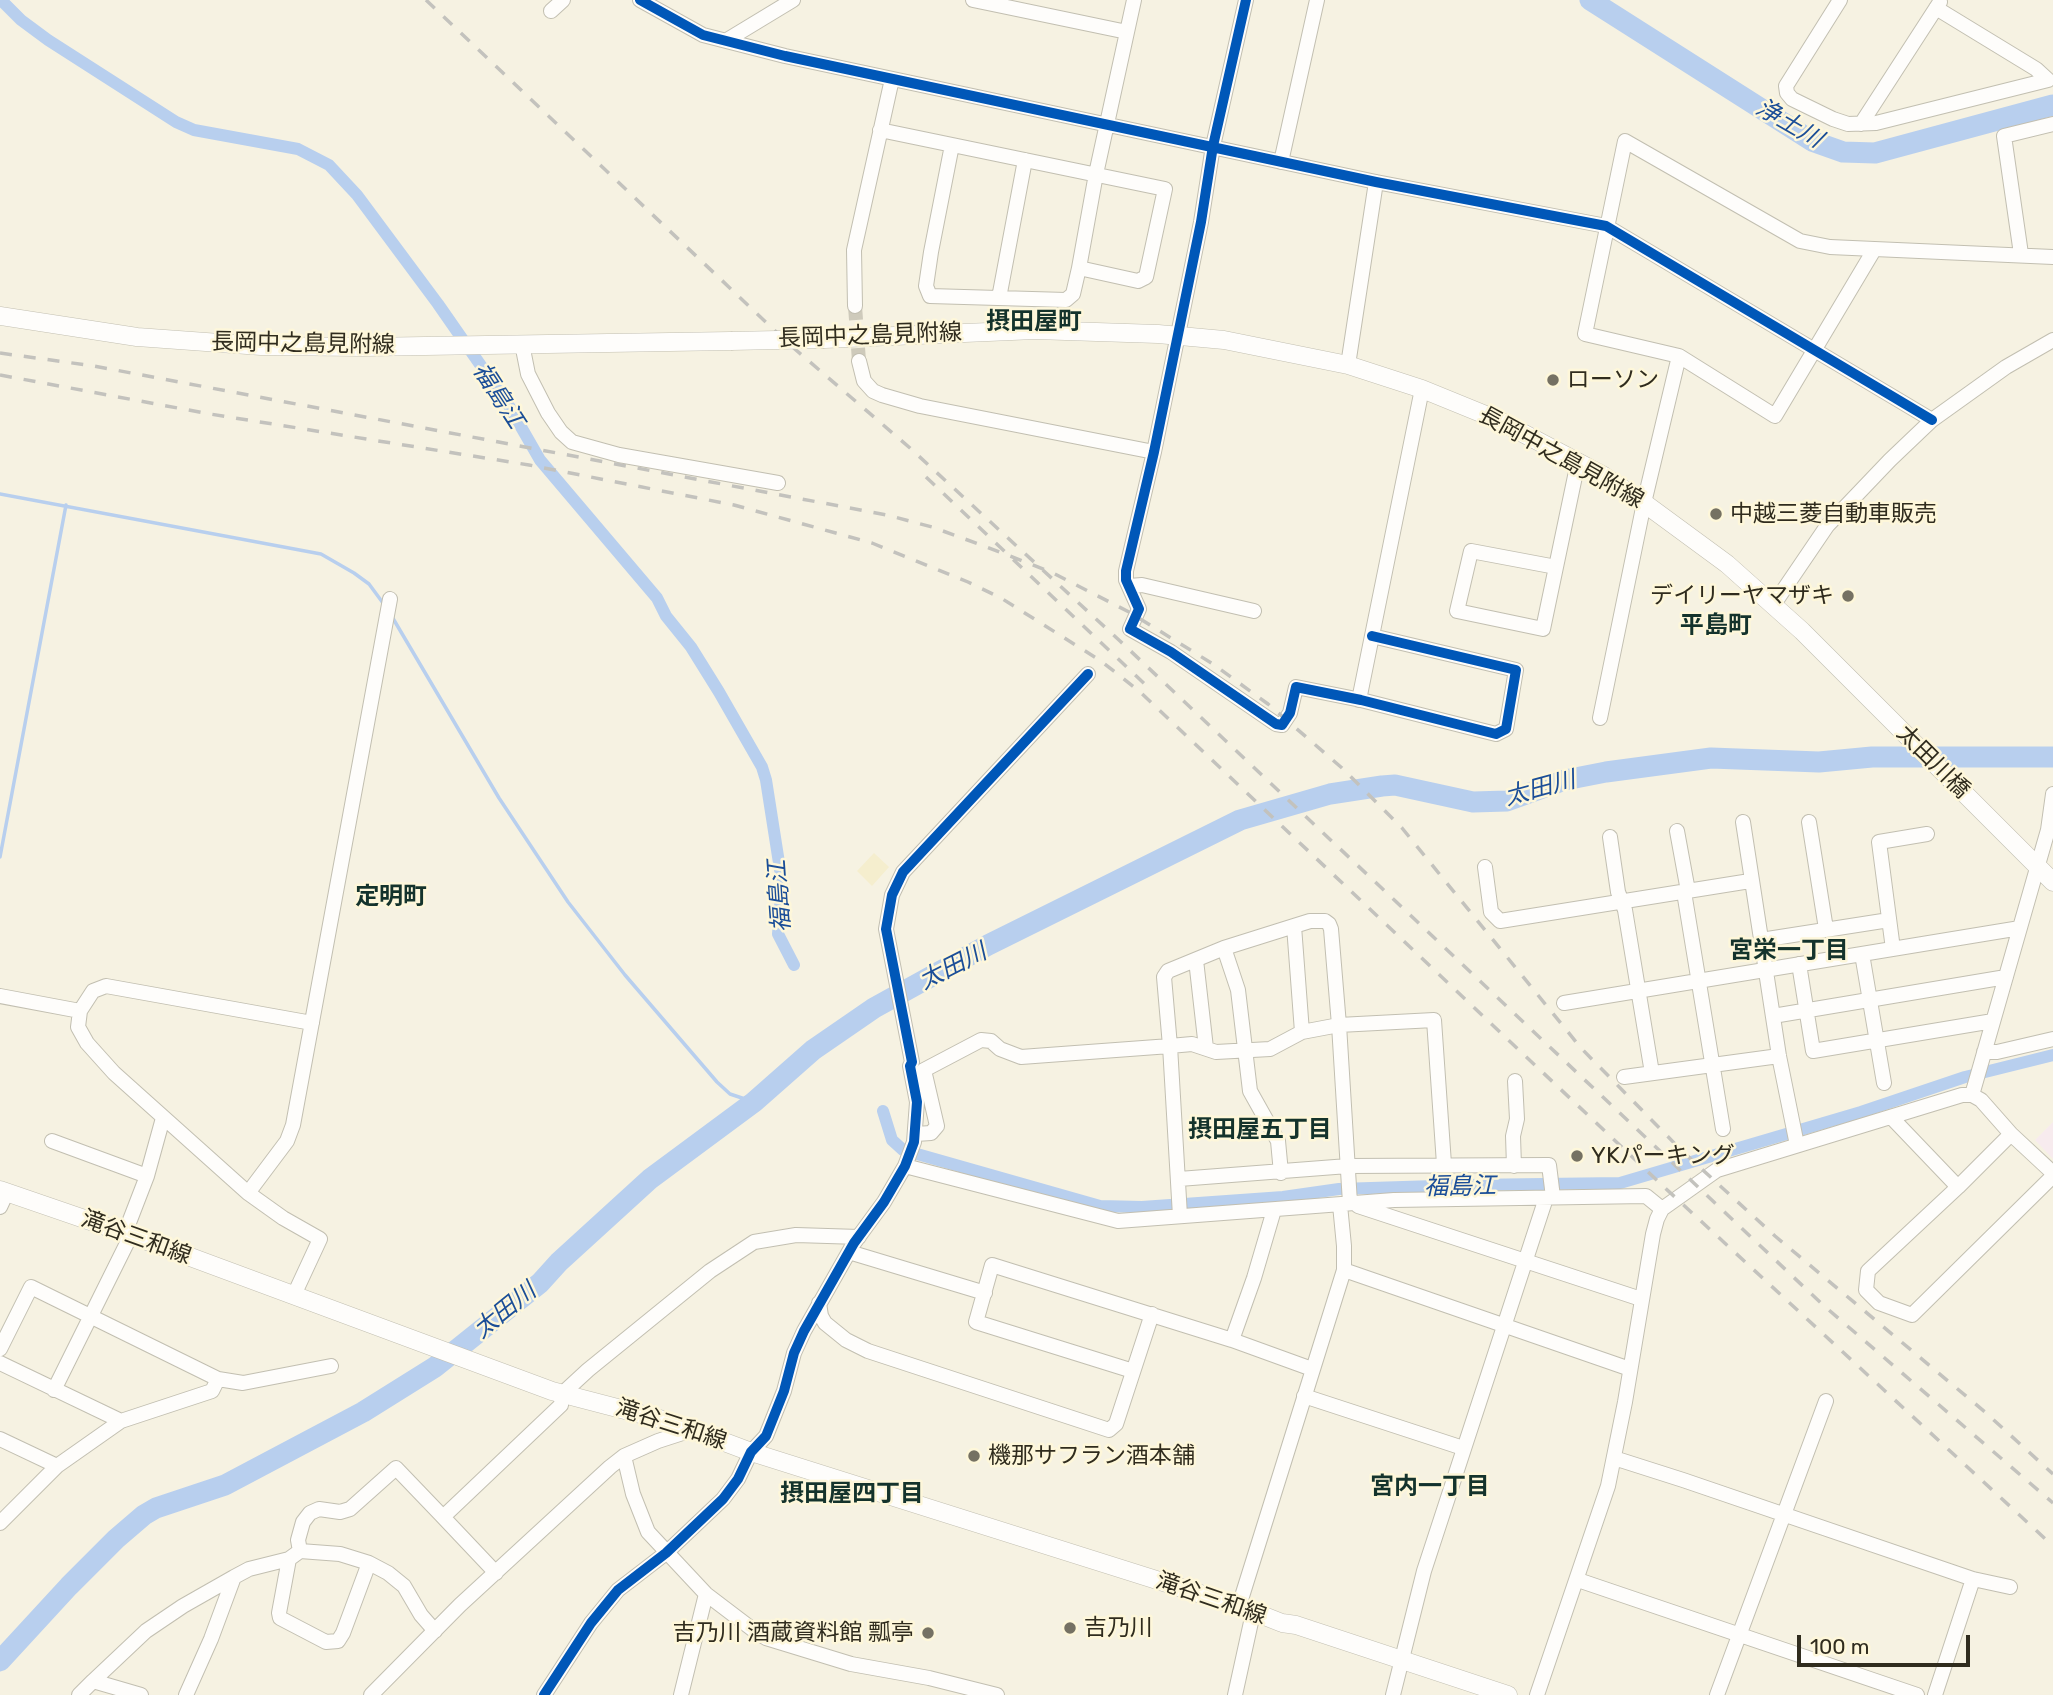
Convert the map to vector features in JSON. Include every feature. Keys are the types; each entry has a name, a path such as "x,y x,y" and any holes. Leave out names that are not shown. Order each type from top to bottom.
{"main road":[{"name":"長岡中之島見附線","path":"0,316 175,341 310,347 824,339 1035,330 1178,335 1272,348 1348,365 1422,389 1498,420 1578,462 1644,503 1727,564 1773,604 1881,709"},
{"name":"太田川橋","path":"1881,709 2038,867"},
{"path":"2038,867 2053,882"},
{"name":"滝谷三和線","path":"2,1196 128,1234 562,1394 695,1429 751,1452 1508,1695"}],"street":[{"path":"551,11 563,0"},
{"path":"640,0 703,35 772,53 1376,182 1606,226 1932,420"},
{"path":"727,40 793,0"},
{"path":"973,0 1127,32"},
{"path":"952,145 926,286 930,296 1066,300 1073,294 1079,268 1096,174 1134,0"},
{"path":"1246,0 1213,146 1154,452 1126,571 1139,609 1130,629 1171,652 1276,724 1282,725 1290,713 1296,687 1496,734 1506,729 1516,670 1372,636"},
{"path":"1281,162 1317,0"},
{"path":"1840,0 1786,86 1792,99 1833,119 1848,124 1861,124 1876,123 2048,80 2036,69 1939,4 1861,124"},
{"path":"855,306 854,250 892,79"},
{"path":"2021,254 2004,136 2053,124"},
{"path":"880,130 1165,189 1146,277 1138,281 1079,268"},
{"path":"1874,250 1775,416 1679,356 1585,334 1625,141 1800,241 1830,247 1874,250 2053,257"},
{"path":"999,298 1025,160"},
{"path":"1348,365 1376,182"},
{"path":"1773,604 1827,526 1932,420 2006,367 2053,340"},
{"path":"513,344 548,413 572,442 619,454 778,483"},
{"path":"1600,718 1644,503 1679,356"},
{"path":"859,360 864,381 873,391 882,395 920,406 1154,452"},
{"path":"1359,700 1422,389"},
{"path":"1556,568 1471,551 1457,611 1543,629 1556,568 1578,462"},
{"path":"1129,586 1142,585 1254,611"},
{"path":"248,1193 287,1141 293,1125 390,598"},
{"path":"544,1695 591,1623 618,1590 666,1553 723,1499 738,1479 751,1452 766,1436 784,1391 794,1353 819,1303 849,1252 877,1213 906,1163 915,1138 917,1102 909,1066 912,1062 887,937 889,904 903,873 1088,674"},
{"path":"1537,1695 1602,1510 1614,1458 1654,1227 1662,1209 1717,1170 1796,1143 1962,1095 1974,1089 2048,830 2053,796"},
{"path":"1742,822 1779,1056 1796,1143"},
{"path":"1809,822 1826,929"},
{"path":"1677,831 1723,1129"},
{"path":"1894,948 1878,842 1927,834"},
{"path":"1610,837 1652,1073"},
{"path":"1485,867 1491,912 1500,921 1750,881"},
{"path":"1761,940 1889,920"},
{"path":"1180,1213 1164,977 1176,965 1224,948 1310,921 1325,921 1331,929 1348,1169 1344,1270 1304,1396 1246,1609 1235,1695"},
{"path":"1294,926 1302,1032"},
{"path":"1564,1003 2020,928"},
{"path":"1224,948 1238,990 1250,1091 1279,1141 1281,1173"},
{"path":"1862,954 1884,1083"},
{"path":"1196,960 1206,1048"},
{"path":"1799,964 1813,1051 1993,1021"},
{"path":"1773,1016 2006,977"},
{"path":"294,1295 320,1239 283,1218 248,1193 114,1073 87,1043 78,1027 80,1011 93,991 106,986 312,1023"},
{"path":"0,996 80,1011"},
{"path":"915,1138 931,1133 937,1126 924,1070 981,1040 991,1041 1000,1049 1021,1057 1192,1044 1216,1052 1270,1049 1302,1032 1339,1025 1434,1020 1444,1164"},
{"path":"1983,1057 2053,1039"},
{"path":"1624,1077 1779,1056"},
{"path":"1514,1166 1513,1136 1517,1119 1515,1081"},
{"path":"1974,1089 2011,1134 2053,1174 1912,1315 1879,1303 1866,1290 1868,1271 2011,1134"},
{"path":"1891,1117 1958,1187"},
{"path":"54,1390 128,1234 163,1118"},
{"path":"52,1141 146,1176"},
{"path":"906,1163 1118,1221 1180,1213 1274,1210 1347,1202 1550,1196 1646,1196 1662,1209"},
{"path":"1179,1186 1281,1173 1444,1164 1549,1165 1552,1172 1550,1196 1524,1260 1423,1571 1392,1695"},
{"path":"1347,1202 1641,1300"},
{"path":"1232,1340 1274,1210"},
{"path":"443,1517 561,1405 562,1394 660,1310 742,1248 754,1242 780,1236 859,1237"},
{"path":"849,1252 985,1293"},
{"path":"1133,1371 976,1322 992,1265 1232,1340 1312,1369"},
{"path":"1344,1270 1630,1369"},
{"path":"0,1349 31,1287 218,1380 243,1383 331,1366"},
{"path":"819,1303 821,1315 831,1328 846,1340 868,1351 1109,1430 1116,1424 1152,1314"},
{"path":"0,1363 121,1421"},
{"path":"1,1520 57,1466 121,1421 212,1391 218,1380"},
{"path":"1304,1396 1463,1448"},
{"path":"1717,1695 1826,1401"},
{"path":"371,1695 460,1605 610,1467 624,1456 670,1436 695,1429"},
{"path":"0,1439 57,1466"},
{"path":"624,1456 641,1517 648,1532 706,1594 766,1638 851,1664 929,1678 997,1695"},
{"path":"1614,1458 1973,1579 2010,1587"},
{"path":"369,1563 338,1641 326,1642 280,1618 279,1613 303,1522 310,1513 319,1509 340,1512 350,1509 396,1468 496,1573"},
{"path":"79,1695 146,1631 183,1606 249,1569 294,1555 340,1554 369,1563 388,1573 404,1586 421,1615 435,1632"},
{"path":"186,1695 234,1577"},
{"path":"1934,1695 1973,1579"},
{"path":"1578,1580 1917,1695"},
{"path":"681,1695 706,1594"},
{"path":"93,1681 141,1695"}],"shaded area":[{"path":"874,853 889,867 872,886 857,871"},
{"path":"2053,1122 2053,1159 2035,1140"}],"waterway":[{"name":"福島江","path":"1,0 21,20 48,40 176,122 194,130 298,149 329,165 357,195 509,406 540,460 657,598 666,616 691,647 719,692 762,767 782,882 778,934 794,965"},
{"name":"浄土川","path":"1590,0 1812,141 1843,152 1875,153 2053,105"},
{"path":"0,494 321,554 369,584 383,603"},
{"path":"0,857 66,505"},
{"path":"391,615 499,798 568,902 625,975 717,1082 730,1094 754,1102"},
{"name":"太田川","path":"0,1661 69,1586 144,1515 156,1508 225,1485 363,1412 435,1367 540,1283 559,1262 650,1179 754,1102 813,1050 874,1008 988,945 1240,820 1330,794 1395,785 1473,802 1507,801 1565,780 1711,758 1819,762 1872,757 2053,757"},
{"name":"福島江","path":"883,1111 892,1140 903,1150 1100,1206 1142,1207 1283,1197 1339,1189 1620,1183 1861,1112 1965,1077 2053,1055"}],"tunnel":[{"path":"855,306 859,361"}],"railway":[{"path":"426,0 789,344 910,448 1120,641 1823,1305 2053,1503"},
{"path":"0,353 94,366 887,515 932,527 1051,572 1129,612 1213,664 1268,704 1342,768 1402,828 1581,1048 1682,1151 1775,1236 1985,1412 2053,1474"},
{"path":"0,375 210,414 529,465 734,505 872,543 1001,598 1101,661 1139,691 1664,1187 2053,1546"},
{"path":"926,477 1150,689"}],"cycle path":[{"path":"640,0 703,35 785,56 1376,182 1606,226 1932,420"},
{"path":"1246,0 1213,146 1201,222 1154,452 1126,571 1126,580 1139,609 1130,629 1171,652 1276,724 1282,725 1290,713 1296,687 1361,700 1496,734 1506,729 1516,670 1372,636"},
{"path":"544,1695 591,1623 618,1590 666,1553 723,1499 738,1479 751,1452 766,1436 804,1331 854,1243 884,1202 905,1166 914,1142 917,1102 910,1066 912,1062 886,929 892,895 903,872 1088,674"}],"place":[{"name":"ローソン","path":"1553,380"},
{"name":"中越三菱自動車販売","path":"1716,514"},
{"name":"デイリーヤマザキ","path":"1848,596"},
{"name":"YKパーキング","path":"1577,1156"},
{"name":"機那サフラン酒本舗","path":"974,1456"},
{"name":"吉乃川","path":"1070,1628"},
{"name":"吉乃川 酒蔵資料館 瓢亭","path":"928,1633"}],"district":[{"name":"摂田屋町","path":"1034,322"},
{"name":"平島町","path":"1716,626"},
{"name":"定明町","path":"391,897"},
{"name":"宮栄一丁目","path":"1789,951"},
{"name":"摂田屋五丁目","path":"1260,1130"},
{"name":"宮内一丁目","path":"1430,1487"},
{"name":"摂田屋四丁目","path":"852,1494"}]}
